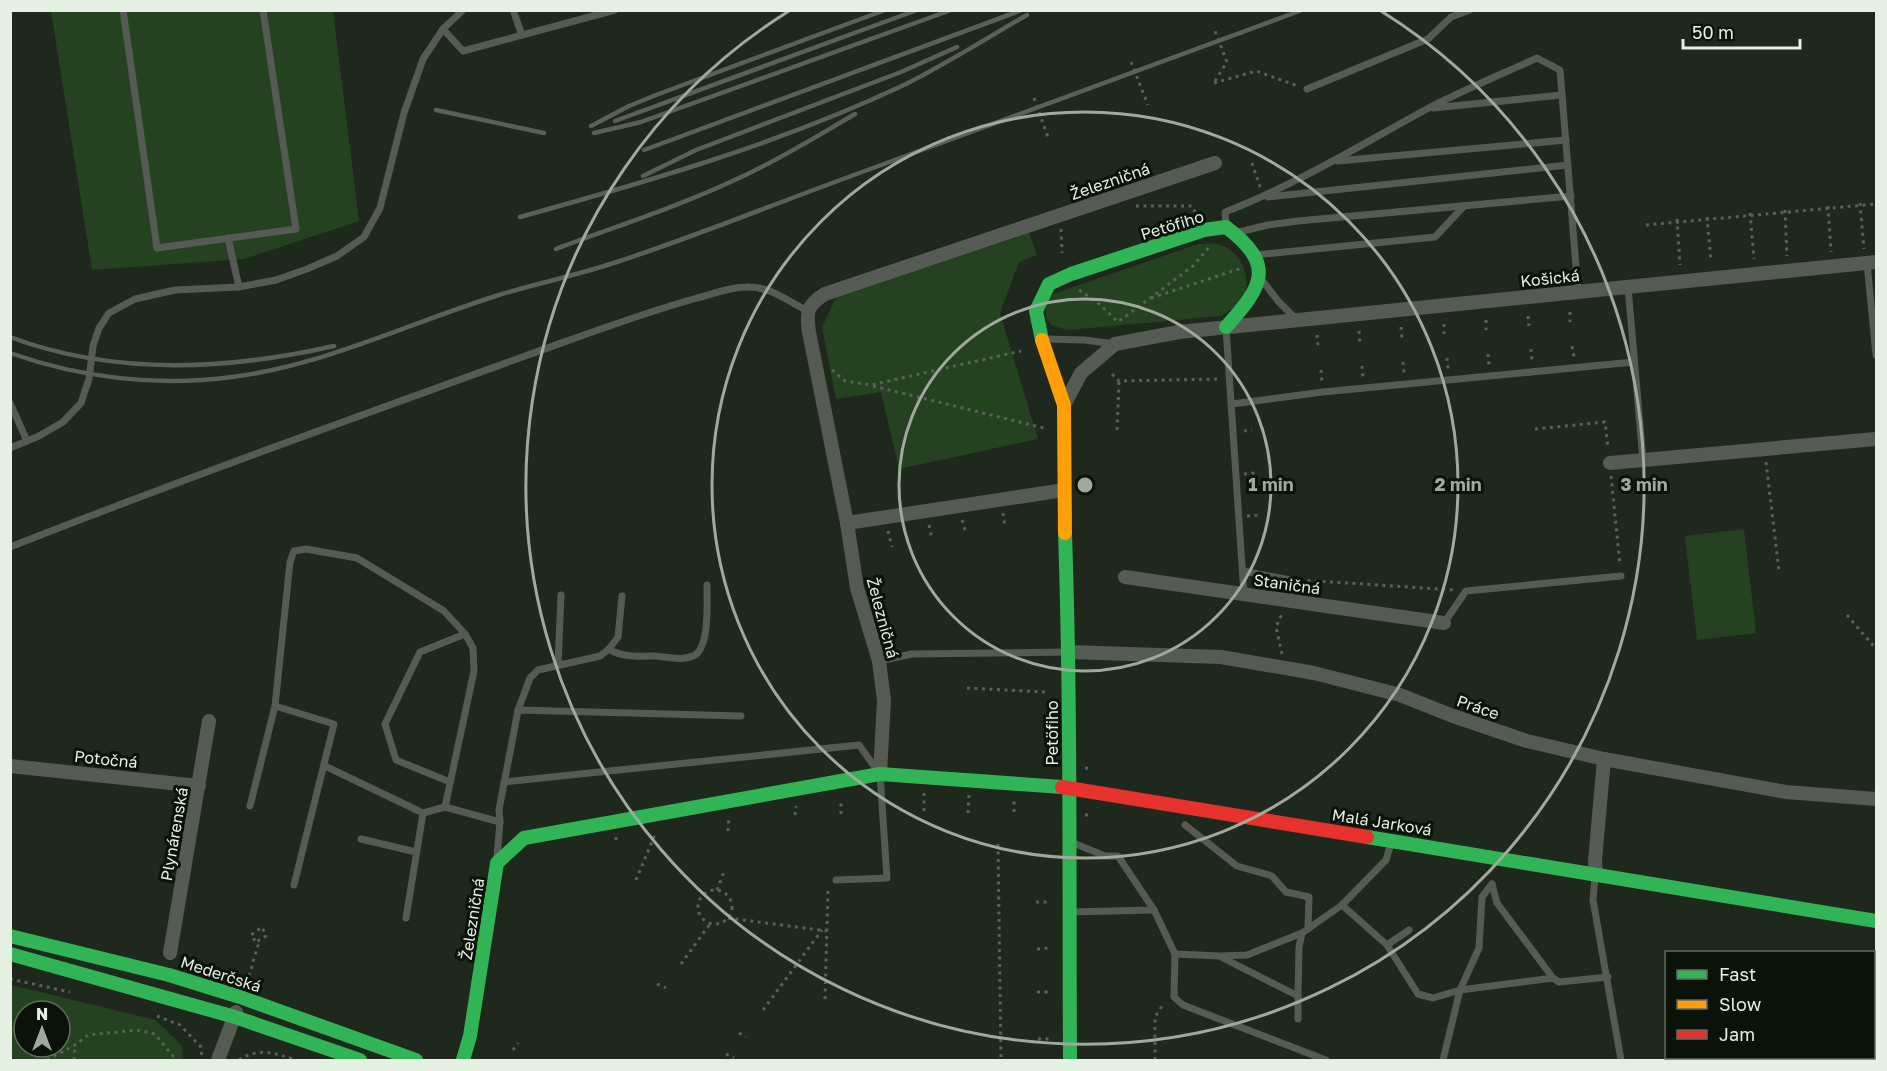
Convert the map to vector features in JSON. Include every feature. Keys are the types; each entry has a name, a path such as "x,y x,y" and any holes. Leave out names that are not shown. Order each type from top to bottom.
{"street":[{"name":"Železničná","path":"463,1060 470,1036 497,863 524,838 880,774 884,700 879,661 857,588 847,523 808,332 808,311 812,302 825,294 1215,163"},
{"name":"Petöfiho","path":"1070,1060 1069,652 1064,405 1042,339 1036,311 1049,284 1071,274 1204,230 1231,230"},
{"path":"1114,344 1179,332 1226,327 1242,311 1260,278 1260,265 1245,239 1231,230"},
{"name":"Košická","path":"1226,327 1872,263"},
{"name":"Petöfiho","path":"1064,405 1081,373 1114,344"},
{"path":"1610,463 1876,439"},
{"path":"847,523 1064,490"},
{"name":"Staničná","path":"1125,577 1444,623"},
{"name":"Práce","path":"1069,652 1221,657 1314,673 1400,695 1527,741 1604,759 1786,792 1876,800"},
{"name":"Plynárenská","path":"170,953 209,721"},
{"path":"1596,873 1595,861 1604,759"},
{"name":"Potočná","path":"10,766 199,786"},
{"name":"Malá Jarková","path":"880,774 1068,787 1876,921"},
{"name":"Mederčská","path":"10,936 169,975 240,997 416,1060"},
{"path":"10,954 235,1017 360,1060"},
{"path":"218,1060 235,1017 240,997"}],"lane":[{"path":"123,10 157,248 296,229 263,10"},
{"path":"10,448 39,436 63,422 81,403 89,379 93,346 99,328 109,313 135,299 175,290 239,286 276,280 336,256 364,237 380,208 404,113 423,59 443,28 463,10"},
{"path":"513,10 522,35"},
{"path":"443,28 463,51 615,10"},
{"path":"1307,89 1428,39 1451,17 1470,10"},
{"path":"1570,196 1231,230 1225,212 1262,198 1335,161 1427,109 1537,58 1560,70 1578,291"},
{"path":"1427,109 1562,95"},
{"path":"1335,161 1566,140"},
{"path":"1262,198 1568,165"},
{"path":"1254,255 1435,237 1464,206"},
{"path":"228,238 239,286"},
{"path":"1872,263 1876,355"},
{"path":"1260,278 1298,321"},
{"path":"10,547 135,498 419,394 671,305 745,286 762,288 778,294 808,311"},
{"path":"1628,287 1643,460"},
{"path":"1226,327 1245,595"},
{"path":"1042,339 1084,340 1114,344"},
{"path":"1232,404 1635,362"},
{"path":"10,403 27,441"},
{"path":"250,806 275,706 290,562 294,551 306,549 357,558 444,611 465,634 473,648 474,671 445,807"},
{"path":"1243,571 1290,580 1288,600"},
{"path":"1444,623 1466,591 1621,576"},
{"path":"609,650 627,656 686,658 696,656 705,638 707,585"},
{"path":"558,665 561,595"},
{"path":"497,863 499,810 518,710 530,678 537,670 600,656 609,650 618,637 622,596"},
{"path":"450,782 396,760 385,724 420,652 465,634"},
{"path":"879,661 912,654 1069,652"},
{"path":"275,706 334,724 294,885"},
{"path":"518,710 741,716"},
{"path":"504,782 859,745 880,774 887,878 836,879"},
{"path":"325,766 423,813 445,807 500,822"},
{"path":"406,918 423,813"},
{"path":"1185,825 1237,866 1272,876 1286,892 1309,897 1305,931 1299,947 1298,1019"},
{"path":"361,839 416,852"},
{"path":"1175,954 1247,955 1305,931 1342,905 1386,860 1392,840"},
{"path":"1069,841 1105,856 1118,856 1154,910 1175,954 1174,997 1183,1005 1326,1060"},
{"path":"1596,873 1593,900 1621,1060"},
{"path":"1443,1060 1460,990 1479,948 1482,897 1492,884 1497,903 1553,978 1559,982 1608,977"},
{"path":"1342,905 1387,945 1418,994 1433,998 1460,990 1553,978"},
{"path":"1069,912 1154,910"},
{"path":"1387,945 1409,930"},
{"path":"1219,956 1298,996"}],"path":[{"path":"1215,31 1227,62 1214,83 1256,70 1307,89"},
{"path":"1131,62 1148,105"},
{"path":"1034,98 1049,140"},
{"path":"1252,163 1259,183"},
{"path":"1126,193 1135,206 1192,206 1195,212"},
{"path":"1861,204 1864,249"},
{"path":"1646,225 1876,204"},
{"path":"1828,207 1831,252"},
{"path":"1785,211 1787,256"},
{"path":"1750,214 1754,259"},
{"path":"1707,218 1712,262"},
{"path":"1677,221 1680,265"},
{"path":"1061,229 1062,253"},
{"path":"1078,289 1097,302 1118,322 1193,266 1212,244"},
{"path":"1151,298 1243,268"},
{"path":"1570,312 1570,322"},
{"path":"1528,316 1529,326"},
{"path":"1486,320 1486,330"},
{"path":"1444,324 1444,334"},
{"path":"1401,327 1402,339"},
{"path":"1359,331 1360,342"},
{"path":"1317,335 1318,346"},
{"path":"871,385 1021,351"},
{"path":"831,369 845,381 871,385 1044,428"},
{"path":"1112,374 1119,381 1230,378"},
{"path":"1117,430 1119,381"},
{"path":"1535,429 1605,422 1621,576"},
{"path":"1765,448 1779,571"},
{"path":"1290,580 1466,591"},
{"path":"1285,668 1276,627 1288,600"},
{"path":"1846,615 1876,649"},
{"path":"967,688 1045,693"},
{"path":"1085,768 1092,769"},
{"path":"924,788 924,813"},
{"path":"968,813 969,790"},
{"path":"841,814 842,794"},
{"path":"1014,794 1014,812"},
{"path":"728,831 729,812"},
{"path":"1085,815 1092,815"},
{"path":"636,880 656,832"},
{"path":"998,843 1001,1060"},
{"path":"717,890 725,869"},
{"path":"825,999 826,889 836,879"},
{"path":"709,890 724,892 732,904 732,912 728,918 720,924 710,924 704,921 697,908 698,900 709,890"},
{"path":"1036,902 1048,902"},
{"path":"728,918 827,931"},
{"path":"681,964 710,924"},
{"path":"249,976 258,945 251,935 262,927 266,936 256,942"},
{"path":"763,1010 822,930"},
{"path":"1037,949 1049,948"},
{"path":"10,979 78,994"},
{"path":"657,984 666,988"},
{"path":"1037,992 1049,992"},
{"path":"1155,1060 1155,1017 1162,1004 1174,997"},
{"path":"156,1016 180,1025 201,1047 202,1060"},
{"path":"47,1060 88,1035 137,1030 155,1034 176,1060"},
{"path":"739,1033 746,1037"},
{"path":"1038,1039 1050,1039"},
{"path":"513,1050 518,1043"},
{"path":"74,1060 75,1045"},
{"path":"239,1060 254,1052 272,1053 296,1060"},
{"path":"726,1054 734,1058"}],"green space":[{"path":"51,11 333,11 359,221 244,259 92,270"},
{"path":"1029,233 1037,255 1019,262 1000,313 1038,439 899,469 881,392 836,399 822,327 836,298"},
{"path":"1198,244 1218,244 1225,247 1237,257 1244,270 1246,285 1243,297 1221,316 1068,330 1053,326 1046,319 1046,304 1053,294"},
{"path":"1744,529 1756,633 1697,640 1685,536"},
{"path":"11,985 69,999 12,999 12,1059 72,1059 72,1000 156,1020 182,1046 183,1060 11,1060"}],"railway":[{"path":"591,126 656,95 885,10"},
{"path":"615,121 917,10"},
{"path":"594,133 641,122 951,10"},
{"path":"644,150 1022,10"},
{"path":"10,353 64,369 92,374 176,381 232,377 301,363 499,295 602,267 672,243 1302,10"},
{"path":"520,217 715,159 858,106 951,60 1027,15"},
{"path":"643,176 696,150 901,72 957,47"},
{"path":"436,110 544,133"},
{"path":"556,249 717,188 769,164 855,114"},
{"path":"10,337 49,350 90,358 171,365 253,360 334,346"}],"traffic: fast":[{"path":"1042,340 1036,311 1049,284 1071,274 1204,230 1226,227 1252,253 1258,265 1259,276 1249,299 1226,327"},
{"path":"1065,533 1069,730 1070,1060"},
{"path":"463,1060 470,1036 497,863 524,838 880,774 1062,787"},
{"path":"1367,837 1876,921"},
{"path":"10,936 169,975 240,997 416,1060"},
{"path":"10,954 235,1017 360,1060"}],"traffic: slow":[{"path":"1042,340 1064,405 1065,533"}],"traffic: jam":[{"path":"1062,787 1367,837"}]}
